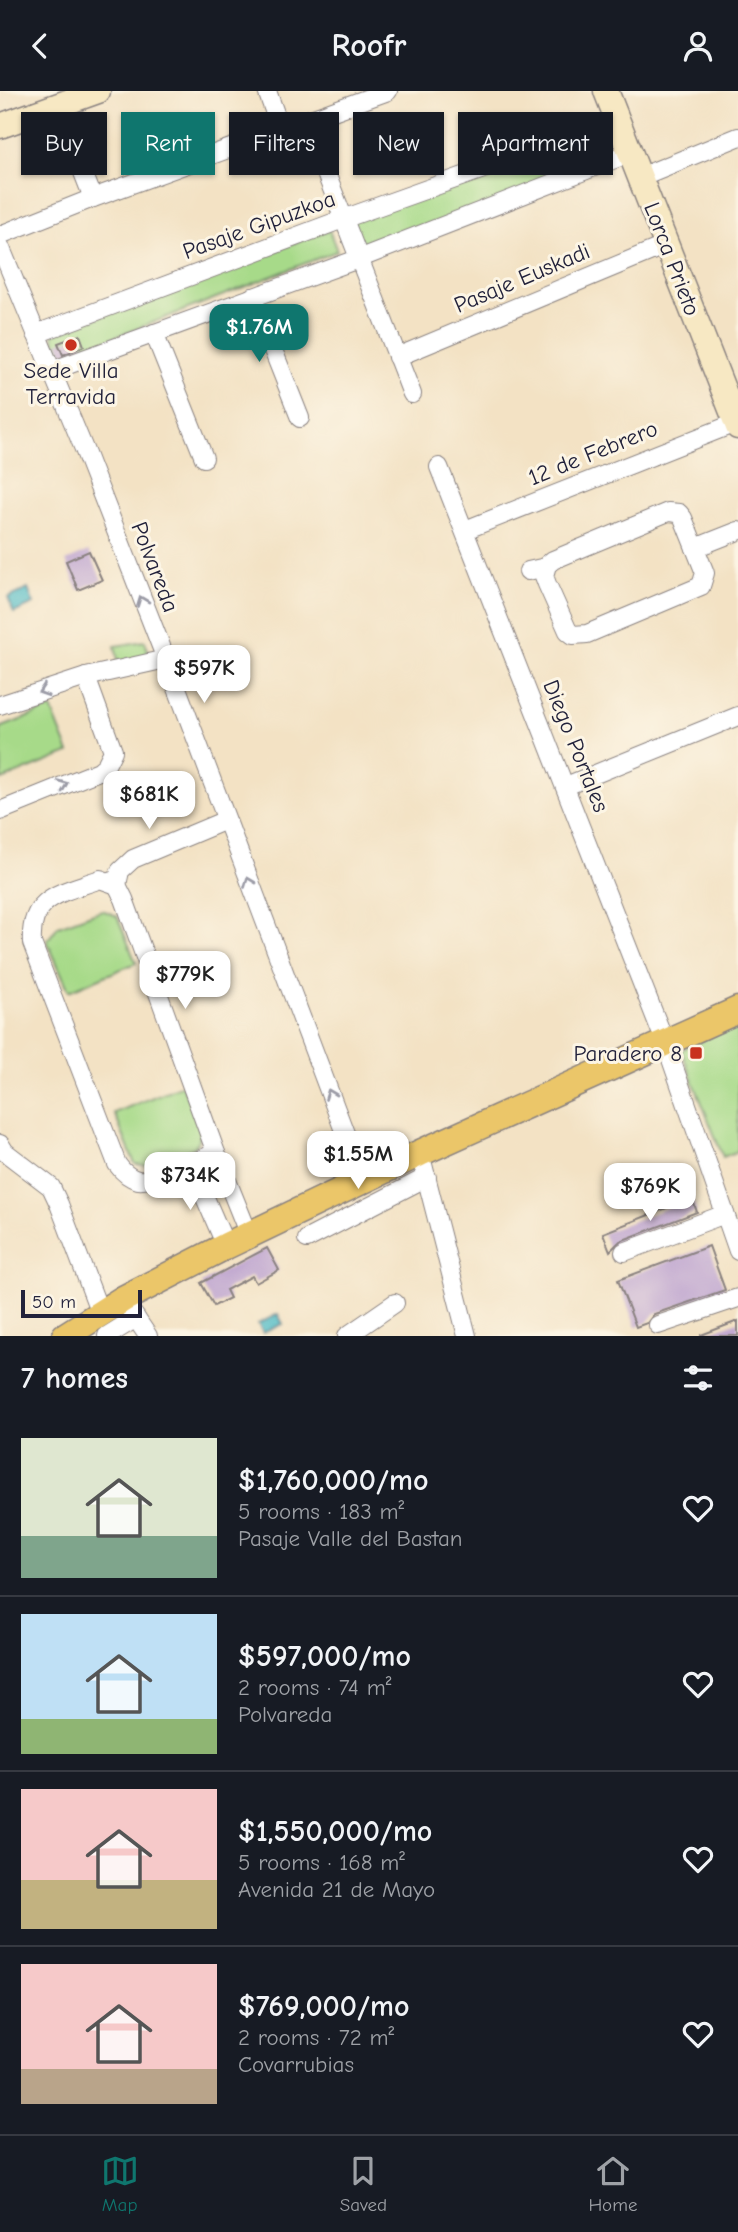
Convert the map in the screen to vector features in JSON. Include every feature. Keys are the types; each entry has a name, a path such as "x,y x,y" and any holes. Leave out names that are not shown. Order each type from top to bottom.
{"main road":[{"path":"0,126 98,91"},
{"name":"Lorca Prieto","path":"606,91 737,424"},
{"path":"65,1336 104,1325 238,1241 363,1181 424,1165 665,1042 738,1010"}],"street":[{"path":"267,91 275,112"},
{"path":"331,112 380,92"},
{"name":"Pasaje Gipuzkoa","path":"36,334 344,219 618,121"},
{"path":"640,177 738,137"},
{"path":"51,371 358,260 630,153"},
{"path":"84,175 93,198"},
{"path":"0,235 157,175"},
{"path":"327,175 412,394"},
{"name":"Pasaje Euskadi","path":"397,357 666,245"},
{"name":"Polvareda","path":"0,246 166,659 363,1181"},
{"path":"252,297 300,418"},
{"path":"154,333 204,458"},
{"name":"12 de Febrero","path":"465,530 737,424"},
{"name":"Diego Portales","path":"439,467 665,1042 738,1251"},
{"path":"673,512 683,518 695,548 705,573 701,586 582,635 573,635 565,627 544,576 537,569 553,560 673,512"},
{"path":"695,548 738,531"},
{"path":"0,705 86,677 166,659"},
{"path":"0,811 99,771 106,765 113,751 86,677"},
{"path":"566,786 738,716"},
{"path":"226,820 133,859 120,871 117,885 216,1153 238,1241"},
{"path":"117,885 100,879 46,900 33,918 32,943 122,1171 131,1178 147,1181 216,1153"},
{"path":"2,1150 51,1187 104,1325"},
{"path":"190,1163 238,1241"},
{"path":"307,1239 424,1165 467,1336"},
{"path":"624,1252 725,1215"},
{"path":"658,1325 738,1298"},
{"path":"347,1336 395,1303"},
{"path":"130,1308 148,1336"}],"green space":[{"path":"618,121 630,153 613,160 613,123"},
{"path":"466,175 574,175 358,259 343,219"},
{"path":"329,230 337,251 59,359 53,334"},
{"path":"145,641 153,668 121,674 115,646"},
{"path":"51,708 69,753 2,780 0,728"},
{"path":"102,910 117,916 136,963 69,991 47,941 58,926"},
{"path":"738,1023 738,1151 723,1157 681,1050"},
{"path":"182,1085 201,1132 195,1147 152,1166 135,1164 114,1113"}],"water":[{"path":"28,589 34,604 14,613 8,598"},
{"path":"278,1314 283,1324 263,1333 258,1324"}],"building":[{"name":"Sede Villa Terravida","path":"80,335 84,346 63,355 58,343"},
{"path":"89,551 102,580 78,590 66,561"},
{"path":"692,1198 697,1212 620,1241 610,1251 603,1233"},
{"path":"709,1246 725,1290 654,1314 647,1323 636,1327 618,1280"},
{"path":"267,1248 279,1270 256,1283 252,1276 226,1290 230,1298 214,1306 201,1283"},
{"path":"738,1321 738,1336 701,1336 701,1335"}],"place":[{"name":"Sede Villa Terravida","path":"71,345"},
{"name":"Paradero 8","path":"696,1053"}]}
